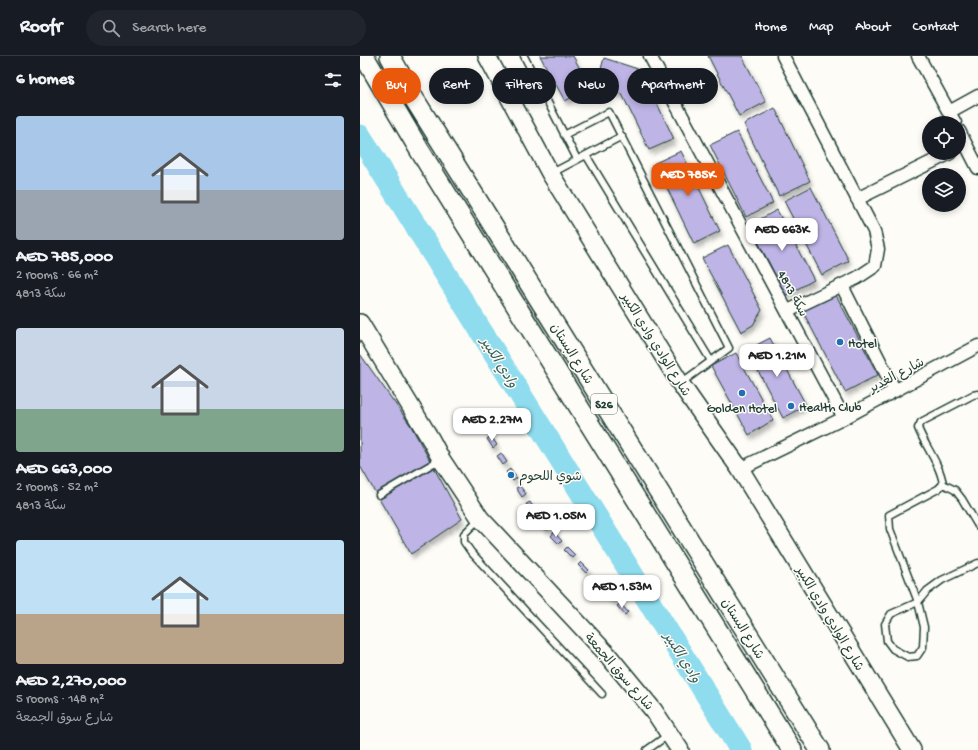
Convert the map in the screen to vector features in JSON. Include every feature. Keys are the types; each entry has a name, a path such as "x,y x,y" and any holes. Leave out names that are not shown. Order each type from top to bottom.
{"main road":[{"name":"شارع البستان","path":"364,56 420,151 792,750"},
{"name":"شارع البستان","path":"390,56 820,750"}],"street":[{"name":"شارع الوادي وادي الكبير","path":"487,56 550,173 680,383 740,469 912,750"},
{"name":"سكة 4813","path":"650,56 844,418"},
{"path":"783,56 874,231 878,250 874,266 857,278 788,311"},
{"path":"918,56 951,116"},
{"path":"949,112 978,96"},
{"path":"966,151 978,168"},
{"path":"857,199 936,160"},
{"path":"842,286 895,391"},
{"name":"شارع سوق الجمعة","path":"360,323 432,440 441,459 480,518 606,653 654,711 680,750"},
{"name":"شارع الغدير","path":"740,469 844,418 978,346"}],"lane":[{"path":"524,56 577,159"},
{"path":"564,135 609,112 729,348 680,383"},
{"path":"550,173 622,136"},
{"path":"586,154 711,361"},
{"path":"943,484 942,476 918,428 920,422 973,395 978,394"},
{"path":"379,495 441,459"},
{"path":"943,484 955,490 978,526"},
{"path":"943,484 889,515 890,529 918,602 924,627 924,647 917,656 908,657 893,649 887,641 885,624 891,614 918,602 927,591 942,580 978,563"},
{"path":"480,518 464,534 464,542 471,552 602,694"},
{"path":"646,750 670,735"}],"building":[{"path":"540,56 573,56 580,68 564,68 564,99 556,85 556,68 547,68"},
{"path":"708,56 742,56 766,102 739,116 718,75 718,68 714,68"},
{"path":"604,58 635,68 627,68 627,104 657,104 674,139 649,150 622,94 619,93 619,68 601,68"},
{"path":"775,108 810,181 779,196 744,124"},
{"path":"737,132 773,203 746,217 710,145"},
{"path":"681,151 720,231 694,244 655,163"},
{"path":"811,187 849,261 822,275 784,201"},
{"path":"777,210 814,280 786,295 749,225"},
{"path":"728,245 762,310 753,325 741,332 702,258"},
{"name":"Hotel","path":"835,293 878,375 845,392 802,310"},
{"path":"770,338 806,405 783,418 747,350"},
{"name":"Golden Hotel","path":"736,353 773,420 749,435 711,366"},
{"path":"360,354 411,426 462,519 411,554 360,466"},
{"path":"491,436 497,445 493,448 487,439"},
{"name":"شوي اللحوم","path":"501,453 507,462 503,465 497,456"},
{"name":"شوي اللحوم","path":"510,469 517,478 513,481 506,472"},
{"name":"شوي اللحوم","path":"520,486 526,494 522,497 516,488"},
{"path":"530,502 536,511 532,514 526,504"},
{"name":"شوي اللحوم","path":"541,518 550,527 547,530 538,521"},
{"path":"554,532 562,541 559,544 551,536"},
{"path":"567,547 575,555 572,558 564,550"},
{"path":"581,562 589,570 586,573 578,565"},
{"path":"594,576 602,584 599,588 591,579"},
{"path":"607,590 616,598 613,601 604,593"},
{"path":"620,603 628,612 625,615 617,606"}],"waterway":[{"name":"وادي الكبير","path":"360,136 741,750"}],"place":[{"name":"Hotel","path":"840,342"},
{"name":"Golden Hotel","path":"742,393"},
{"name":"Health Club","path":"791,406"},
{"name":"شوي اللحوم","path":"511,475"}]}
